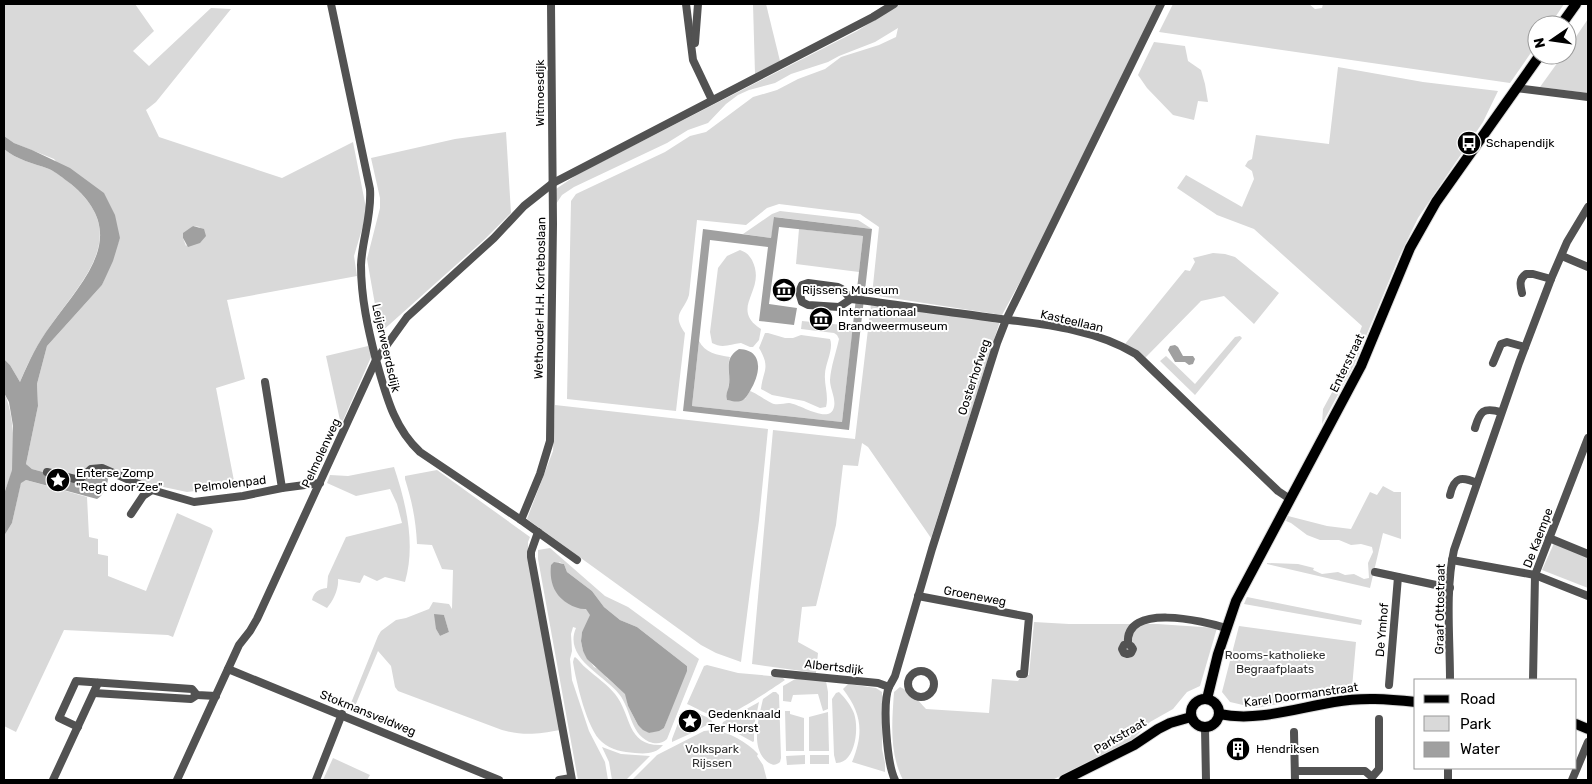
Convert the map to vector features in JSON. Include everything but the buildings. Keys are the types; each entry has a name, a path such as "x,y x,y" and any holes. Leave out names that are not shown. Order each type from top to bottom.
{"main road":[{"path":"1568,15 1576,4"},
{"name":"Enterstraat","path":"1207,699 1226,628 1245,583 1361,366 1400,269 1424,221 1533,65"},
{"path":"1202,699 1207,699 1216,704 1219,714 1215,724 1205,728 1196,725 1190,712 1194,704 1202,699"},
{"name":"Karel Doormanstraat","path":"1219,714 1238,717 1257,716 1355,699 1414,702"},
{"name":"Parkstraat","path":"1064,780 1134,745 1170,723 1191,717"}],"street":[{"name":"Leijerweerdsdijk","path":"331,4 370,189 371,205 361,265 364,306 369,335 391,410 412,445 431,460 521,520"},
{"name":"Witmoesdijk","path":"551,4 553,182"},
{"path":"686,4 693,60 712,100"},
{"path":"693,60 698,4"},
{"path":"553,182 873,17 894,4"},
{"name":"Oosterhofweg","path":"895,780 887,751 889,687 895,676 996,343 1161,4"},
{"path":"1516,88 1588,97"},
{"name":"Pelmolenweg","path":"177,780 239,645 257,619 376,360 408,317 494,238 524,206 553,182"},
{"name":"Wethouder H.H. Korteboslaan","path":"521,520 540,474 550,441 553,182"},
{"name":"Graaf Ottostraat","path":"1450,679 1450,588 1452,560 1458,535 1501,412 1551,279 1567,242 1588,207"},
{"path":"1562,256 1588,267"},
{"path":"1522,293 1520,280 1526,274 1534,274 1551,279"},
{"name":"Kasteellaan","path":"851,299 839,308 808,305 802,302 799,292 802,285 808,283 838,286 851,299 1058,328 1111,342 1136,354 1278,491 1290,499"},
{"path":"1493,363 1501,344 1506,342 1525,347"},
{"name":"Pelmolenpad","path":"265,382 282,488"},
{"path":"1475,428 1479,415 1483,411 1491,409 1501,412"},
{"name":"De Kaempe","path":"1533,679 1535,575 1588,438"},
{"name":"Pelmolenpad","path":"48,472 79,480 91,469 102,468 152,490 194,502 320,483"},
{"path":"1450,495 1453,484 1457,480 1466,478 1477,483"},
{"path":"131,514 143,496 152,490"},
{"path":"521,520 577,560"},
{"path":"538,532 531,557 572,779 559,780"},
{"path":"1549,538 1588,554"},
{"path":"1452,560 1535,575 1588,596"},
{"path":"1375,572 1450,588"},
{"name":"De Ymhof","path":"1388,686 1398,577"},
{"name":"Groeneweg","path":"918,596 1029,617 1024,674 1020,674"},
{"path":"1128,644 1128,634 1137,623 1153,619 1186,619 1207,622 1226,628"},
{"name":"Stokmansveldweg","path":"228,669 342,714 499,780"},
{"name":"Albertsdijk","path":"775,673 878,683 889,687 896,685 908,686"},
{"path":"78,727 59,718 76,681 192,689 197,695"},
{"path":"53,780 98,683"},
{"path":"94,693 191,699 197,695 216,696"},
{"path":"316,780 342,714"},
{"path":"1295,771 1365,771 1375,779 1379,769 1379,719"},
{"path":"1205,728 1206,780"},
{"path":"1294,732 1295,780"},
{"path":"1577,768 1588,742"}],"green space":[{"path":"4,4 135,4 154,31 133,51 149,66 211,8 231,9 156,102 146,110 159,137 282,178 353,142 366,208 365,219 354,256 357,276 227,300 245,379 216,388 235,486 187,492 140,482 99,465 83,483 32,469 26,464 38,406 37,384 47,346 102,285 120,238 54,159 14,143 4,136","holes":["193,226 200,227 186,246 183,238"]},
{"path":"753,4 766,4 780,61 755,74"},
{"path":"900,4 1159,4 1059,210 1002,315 872,295 879,227 860,214 779,204 767,208 746,225 697,220 689,295 679,317 685,333 676,411 567,399 571,201 576,194 665,152 690,136 706,132 753,97 777,90 798,79 825,69 841,57 879,45 896,37 898,28 875,42 828,62 738,95 726,104 708,123 688,130 667,143 574,187 562,195 556,204 556,189 578,174 857,31"},
{"path":"1173,4 1309,4 1315,9 1322,8 1323,4 1564,4 1557,15 1527,15 1527,58 1510,83 1159,32"},
{"path":"1588,19 1588,93 1540,87 1556,65 1577,65 1577,35"},
{"path":"1154,42 1185,46 1188,61 1201,70 1208,102 1198,101 1194,120 1173,115 1147,88 1138,75"},
{"path":"1338,67 1423,82 1498,91 1483,122 1418,218 1399,257 1354,365 1322,424 1323,409 1348,363 1362,326 1254,229 1217,215 1177,188 1186,175 1242,207 1254,179 1252,171 1245,166 1252,159 1256,135 1329,144"},
{"path":"506,132 511,213 485,239 380,333 367,259 380,208 380,198 371,158 455,139"},
{"path":"4,149 20,159 52,170 71,184 89,202 98,221 100,238 96,256 88,273 42,339 20,382 4,359"},
{"path":"780,211 858,220 872,229 775,217 771,238 743,234 772,214"},
{"path":"799,229 863,236 859,272 796,264"},
{"path":"740,250 750,257 755,269 755,283 749,302 748,314 753,323 761,329 759,340 753,347 741,343 723,346 716,345 712,343 710,332 718,268 727,256"},
{"path":"1213,253 1235,257 1279,293 1254,324 1224,296 1201,301 1145,358 1125,344 1185,270 1190,271 1195,262 1193,258"},
{"path":"871,304 1000,321 931,538 868,447 862,443 858,466 843,465 836,525 816,606 802,607 798,642 818,653 816,673 752,664 773,430 855,439"},
{"path":"802,321 853,326 842,422 692,406 699,341 708,351 730,357 727,400 745,399 750,391 774,404 794,404 821,414 831,412 834,407 834,397 830,380 839,339 834,333 801,329"},
{"path":"765,333 785,338 801,335 830,339 831,347 825,370 826,407 820,408 804,401 772,395 761,389 765,360 759,348"},
{"path":"1240,336 1242,338 1195,395 1160,361 1166,356 1195,384 1235,337"},
{"path":"368,346 372,355 341,425 326,356"},
{"path":"4,393 12,420 14,453 12,471 4,494"},
{"path":"555,405 768,429 759,520 741,662 701,645 527,519 553,451"},
{"path":"394,467 406,509 410,538 410,553 405,582 385,577 377,581 364,575 360,583 338,579 335,595 327,608 312,600 317,591 327,588 328,576 346,537 402,523 397,504 390,489 356,496 327,483 330,475 348,476"},
{"path":"437,470 530,537 528,557 560,730 531,734 502,730 398,691 395,687 391,666 378,651 353,711 349,708 381,631 396,620 429,609 433,602 449,604 452,609 453,570 442,569 432,545 417,544 416,527 405,476","holes":["444,615 449,632 440,636 436,629"]},
{"path":"26,480 87,497 89,537 98,539 98,554 108,556 108,576 146,591 177,513 211,528 213,531 173,637 168,635 64,630 16,732 4,726 4,536 12,523 21,482"},
{"path":"1383,486 1394,492 1401,492 1401,539 1383,533 1370,588 1267,564 1298,564 1314,568 1313,570 1322,574 1338,572 1345,575 1354,574 1364,579 1369,578 1368,563 1373,552 1372,547 1361,544 1351,545 1339,540 1320,540 1307,535 1286,521 1288,516 1327,526 1351,529 1370,492 1377,495"},
{"path":"1555,541 1588,556 1588,588 1542,570"},
{"path":"550,548 605,596 628,607 699,659 667,739 660,743 653,743 645,740 640,735 619,694 580,657 575,648 576,628 573,627 570,659 572,680 589,731 605,762 608,780 578,780 538,559 538,550","holes":["559,562 564,564 567,572 592,591 604,607 620,620 637,627 687,666 664,728 649,733 638,725 628,706 626,694 607,678 601,670 594,667 583,651 582,632 591,615"]},
{"path":"1247,597 1362,620 1361,625 1244,604"},
{"path":"1034,622 1157,624 1217,628 1200,686 1187,692 1173,709 1150,722 1128,744 1052,780 903,780 893,748 894,692 900,687 904,689 914,696 926,709 989,713 992,679 1018,681 1022,675 1029,675"},
{"name":"Rooms-katholieke Begraafplaats","path":"1239,626 1356,642 1352,688 1337,690 1337,693 1256,708 1230,702 1222,692"},
{"path":"575,657 615,694 636,735 642,741 663,745 660,748 650,753 631,753 613,749 602,742 592,727 583,705 573,662"},
{"path":"707,665 738,673 782,677 785,680 740,709 722,717 716,717 687,704 704,666"},
{"path":"797,678 826,681 828,709 823,711 818,694 793,695 791,702 783,701 783,686"},
{"path":"848,684 876,688 882,692 882,749 885,772 852,762 858,742 859,724 854,707 843,689"},
{"path":"773,692 779,695 781,758 780,762 774,765 763,757 757,742 759,715 763,699"},
{"path":"839,692 853,711 856,734 855,743 848,757 843,762 836,763 832,699"},
{"path":"759,702 753,742 722,725 723,722"},
{"path":"785,711 790,711 790,714 804,718 804,751 786,751"},
{"path":"695,712 711,719 712,722 696,731 693,724 695,723 693,718"},
{"path":"828,712 829,751 809,751 809,717"},
{"path":"680,718 686,721 688,726 690,725 694,732 672,742 672,739"},
{"name":"Volkspark Rijssen","path":"713,730 731,735 754,750 763,765 767,780 632,780 657,755 704,731"},
{"path":"602,747 621,754 650,756 626,780 612,780 609,762"},
{"path":"805,755 805,764 787,765 786,756"},
{"path":"810,755 829,755 829,764 810,764"},
{"path":"333,758 370,775 367,780 323,780"}],"water":[{"path":"4,136 14,143 70,168 104,193 115,215 120,238 113,261 102,285 47,346 37,384 38,406 26,464 32,469 83,483 90,473 100,473 108,478 106,487 97,499 26,480 21,483 12,523 4,536 4,494 12,470 13,426 9,402 4,393 4,359 20,382 42,338 88,273 96,256 100,238 98,221 89,202 71,184 54,172 9,153 4,149"},
{"path":"774,217 872,229 849,430 683,411 703,229 771,238","holes":["779,227 863,236 842,422 692,406 710,240 768,247 759,321 794,325 797,308 769,304"]},
{"path":"193,226 204,229 206,236 200,243 188,247 183,238 183,233"},
{"path":"1175,345 1183,356 1193,356 1195,359 1193,364 1175,362 1168,350 1170,346"},
{"path":"739,349 747,350 753,354 757,359 758,371 746,397 741,401 735,402 727,400 726,396 729,385 729,361"},
{"path":"554,562 564,564 567,572 592,591 604,607 620,620 637,627 687,666 687,671 664,728 649,733 643,730 638,725 628,706 625,694 587,659 581,641 582,632 590,615 586,609 578,608 565,602 558,595 553,586 551,575 551,565"},
{"path":"434,614 444,615 449,632 440,636 436,629"}],"place":[{"name":"Schapendijk","path":"1469,143"},
{"name":"Rijssens Museum","path":"784,290"},
{"name":"Internationaal Brandweermuseum","path":"821,319"},
{"name":"Enterse Zomp \"Regt door Zee\"","path":"58,480"},
{"name":"Gedenknaald Ter Horst","path":"690,721"},
{"name":"Hendriksen","path":"1238,749"}]}
